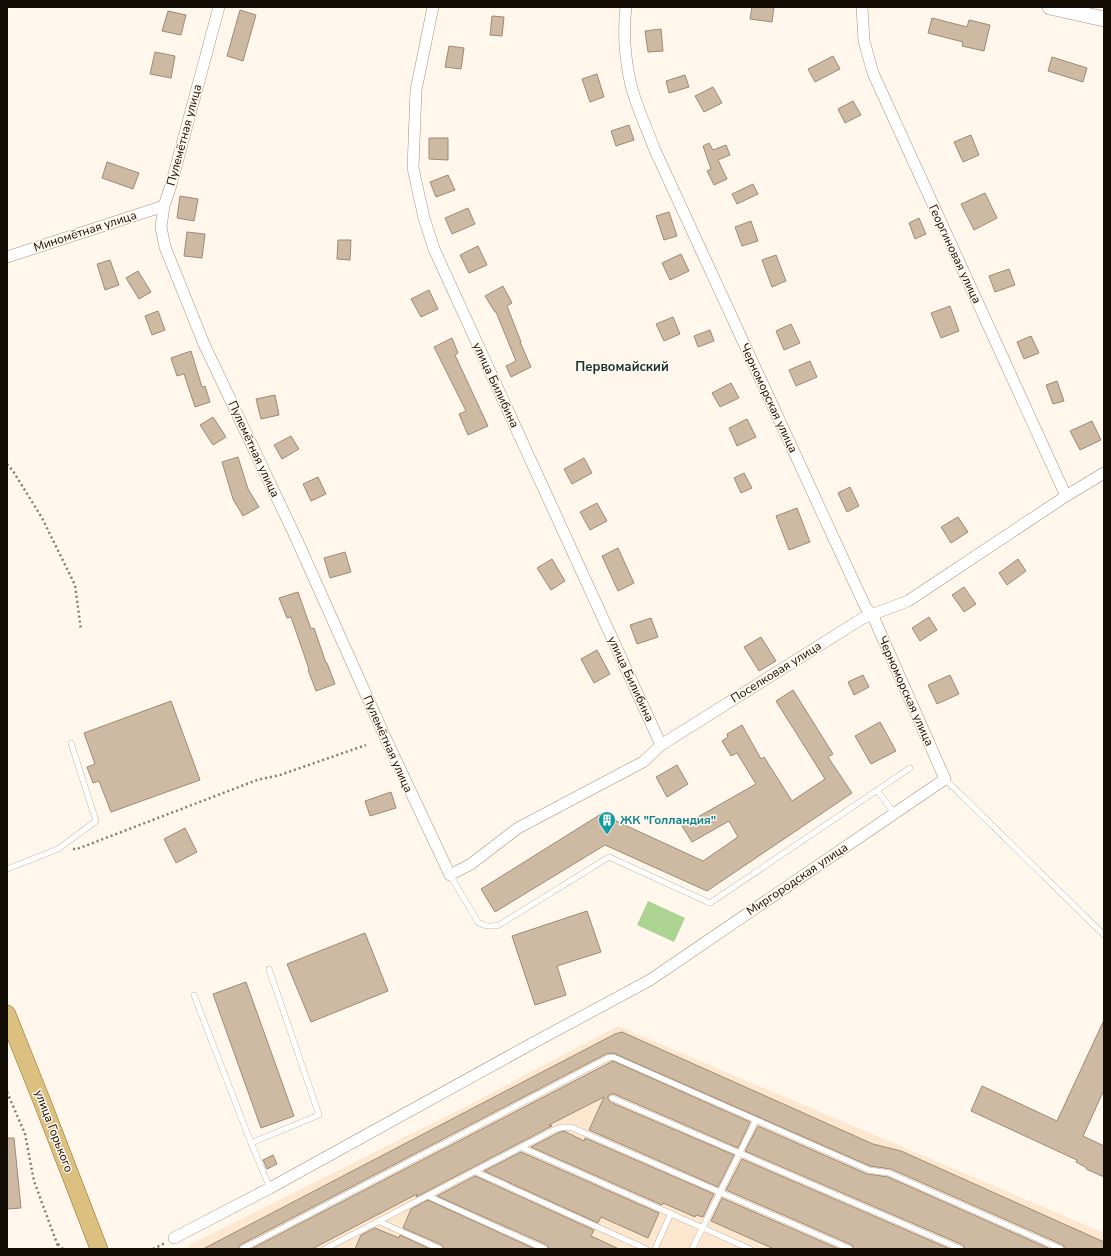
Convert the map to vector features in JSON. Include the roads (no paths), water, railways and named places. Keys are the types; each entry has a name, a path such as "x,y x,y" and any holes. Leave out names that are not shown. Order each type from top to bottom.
{"main road":[{"name":"улица Горького","path":"7,1014 99,1249"}],"street":[{"name":"Пулемётная улица","path":"219,7 164,206 161,227 165,247 204,344 296,538 391,751 450,875"},
{"name":"улица Билибина","path":"433,7 416,90 413,168 426,224 434,249 661,745"},
{"name":"Черноморская улица","path":"626,7 625,49 630,82 654,148 866,608 872,614 944,779"},
{"name":"Георгиновая улица","path":"862,7 864,41 873,73 1066,496"},
{"path":"1050,7 1104,19"},
{"name":"Миномётная улица","path":"7,257 164,206"},
{"name":"Поселковая улица","path":"450,875 472,864 518,828 643,762 661,745 863,618 908,601 1066,496 1104,473"},
{"name":"Миргородская улица","path":"174,1238 270,1188 650,980 944,779"}],"lane":[{"path":"7,869 58,849 96,821 71,743"},
{"path":"450,875 478,922 488,927 499,925 609,857 710,903 910,768"},
{"path":"944,779 1104,935"},
{"path":"877,790 894,813"},
{"path":"251,1143 319,1115 269,969"},
{"path":"194,996 270,1188"},
{"path":"242,1249 608,1058 613,1057 869,1170 889,1173 1061,1249"},
{"path":"612,1098 961,1249"},
{"path":"692,1249 756,1120"},
{"path":"330,1248 378,1221 556,1128 564,1127 573,1128 850,1249"},
{"path":"521,1147 750,1249"},
{"path":"474,1171 646,1249"},
{"path":"428,1196 545,1249"},
{"path":"655,1249 671,1213"},
{"path":"378,1221 440,1249"}],"place":[{"name":"ЖК \"Голландия\"","path":"607,835"}],"district":[{"name":"Первомайский","path":"622,367"}]}
